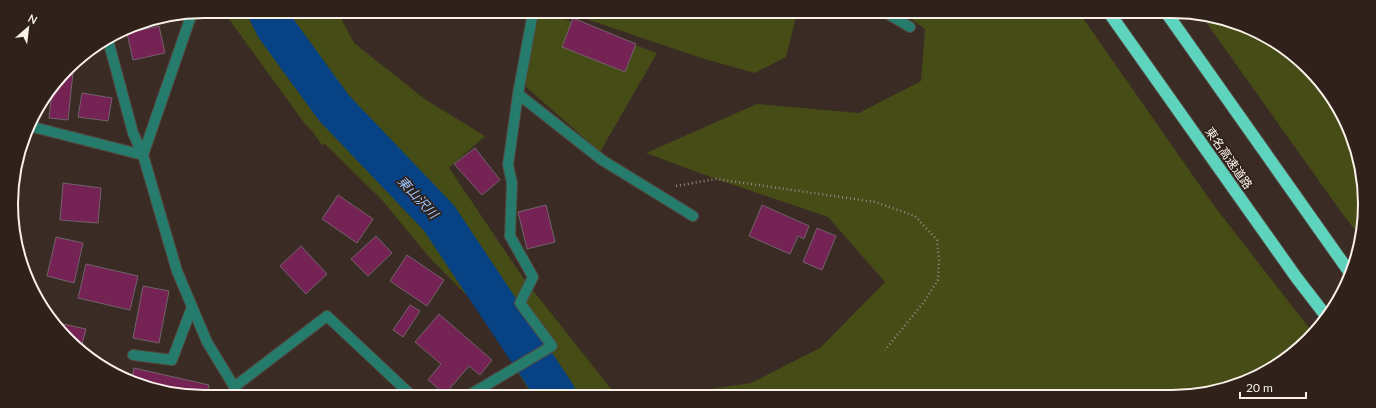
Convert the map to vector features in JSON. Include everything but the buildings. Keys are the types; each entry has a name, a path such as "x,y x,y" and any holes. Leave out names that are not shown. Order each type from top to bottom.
{"highway":[{"name":"東名高速道路","path":"1113,18 1296,277 1323,312"},
{"path":"1170,18 1347,267"}],"street":[{"path":"143,156 190,18"},
{"path":"478,390 526,363 552,346 520,303 532,277 510,236 512,183 508,165 518,94 532,18"},
{"path":"895,18 910,27"},
{"path":"109,44 133,133 143,156 177,271 207,342 236,390 327,316 406,390"},
{"path":"518,94 602,160 693,216"},
{"path":"35,127 143,156"},
{"path":"132,355 172,360 192,307"}],"path":[{"path":"669,183 677,186 716,179 875,202 915,216 937,240 939,259 938,280 924,302 885,350"}],"green space":[{"path":"228,18 341,18 354,43 426,100 485,136 449,168 524,279 612,390 529,390 485,314 429,257 382,200 325,144 322,145"},
{"path":"537,18 561,18 657,53 600,152 524,85 531,23"},
{"path":"584,18 796,18 786,57 755,73 701,58"},
{"path":"910,18 1083,18 1215,207 1310,329 1285,352 1254,371 1220,384 1184,390 703,390 751,383 820,348 885,282 828,217 716,179 646,153 757,104 859,113 921,81 925,29"},
{"path":"1206,22 1220,24 1243,32 1275,49 1304,72 1320,91 1339,122 1352,156 1358,192 1358,216 1356,231"}],"waterway":[{"name":"東山沢川","path":"270,18 275,27 334,108 439,218 553,390"}]}
